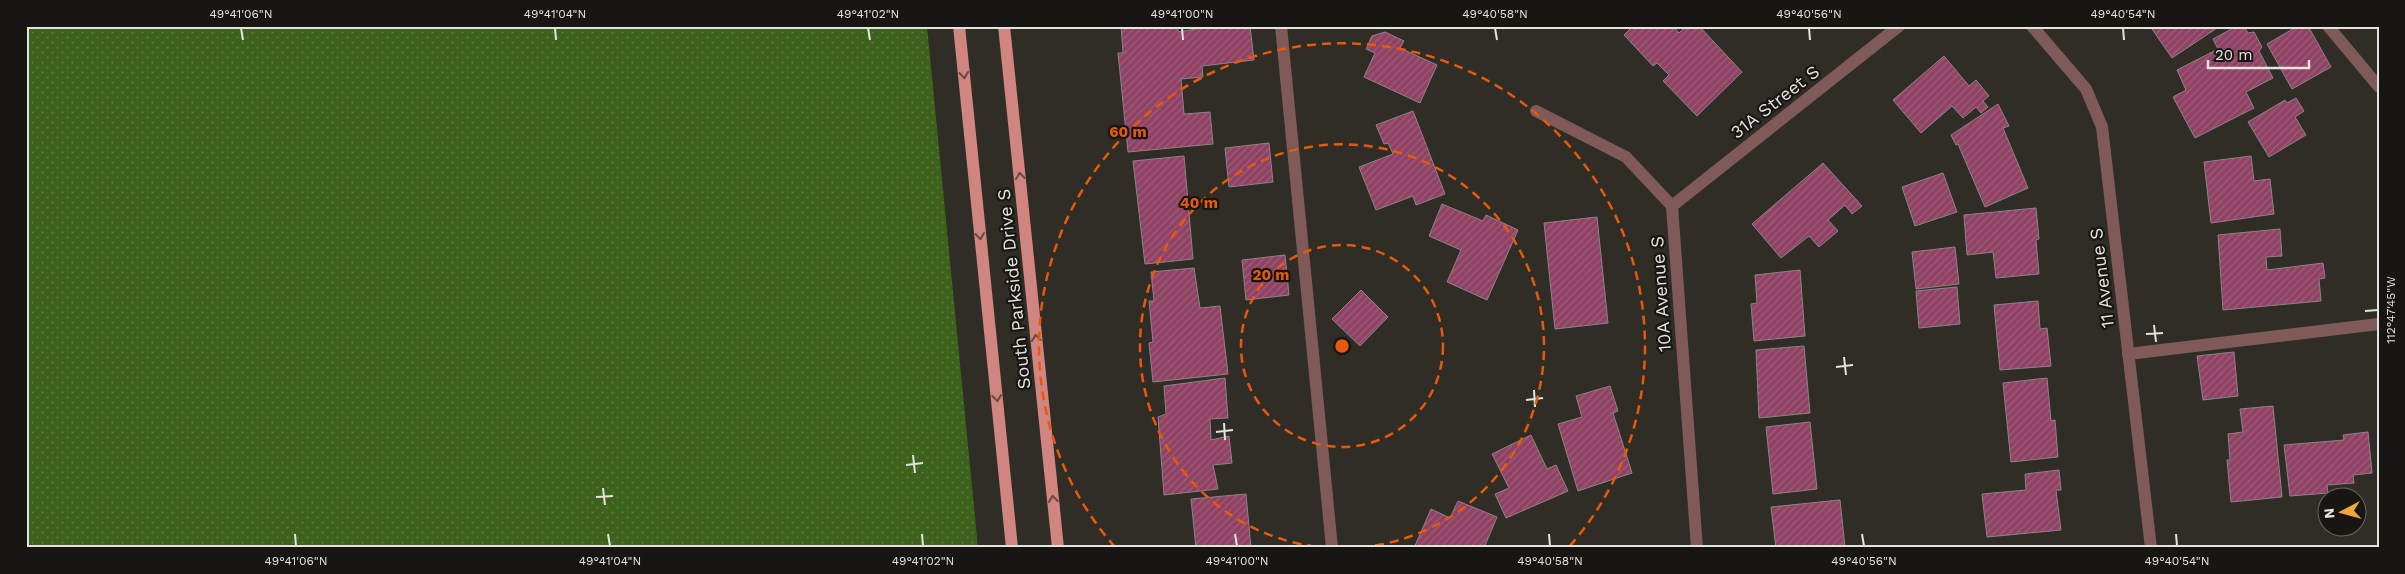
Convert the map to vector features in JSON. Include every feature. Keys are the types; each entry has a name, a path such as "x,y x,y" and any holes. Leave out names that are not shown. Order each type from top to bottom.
{"main road":[{"name":"South Parkside Drive S","path":"959,26 1012,548"},
{"name":"South Parkside Drive S","path":"1004,26 1058,548"}],"street":[{"path":"1281,26 1332,548"},
{"name":"31A Street S","path":"1672,206 1899,26"},
{"name":"11 Avenue S","path":"2032,26 2086,89 2102,127 2151,548"},
{"path":"2328,26 2379,86"},
{"path":"1536,111 1626,158 1672,206"},
{"name":"10A Avenue S","path":"1672,206 1697,548"},
{"path":"2128,354 2379,324"}],"green space":[{"path":"26,26 927,26 978,548 26,548"}],"building":[{"path":"1121,26 1178,26 1178,32 1214,26 1250,26 1254,60 1202,66 1203,77 1181,79 1184,114 1210,112 1213,144 1128,152 1118,53 1123,53"},
{"path":"1633,26 1673,26 1679,33 1686,26 1699,26 1742,72 1697,116 1663,81 1669,75 1657,63 1653,66 1624,35"},
{"path":"2156,26 2220,26 2172,58 2152,29"},
{"path":"2237,26 2244,26 2248,33 2254,32 2262,47 2259,51 2273,78 2246,92 2254,108 2195,138 2173,97 2186,90 2177,70 2218,49 2213,39"},
{"path":"2298,26 2308,26 2331,67 2292,89 2267,44"},
{"path":"1385,32 1404,41 1400,48 1437,65 1420,103 1364,77 1375,53 1366,49 1372,36"},
{"path":"1944,56 1969,86 1976,80 1989,96 1983,101 1988,107 1981,113 1976,107 1963,118 1952,106 1921,133 1893,100"},
{"path":"2296,98 2304,111 2295,117 2306,135 2269,157 2248,122 2285,100 2287,103"},
{"path":"1998,104 2009,126 2003,128 2028,188 1985,207 1958,144 1956,145 1951,135"},
{"path":"1413,111 1445,194 1416,205 1413,196 1376,210 1359,167 1393,154 1388,143 1384,144 1376,125"},
{"path":"1269,143 1273,182 1229,187 1225,148"},
{"path":"1184,156 1193,259 1145,264 1133,161"},
{"path":"2251,156 2254,181 2270,179 2274,214 2211,223 2204,162"},
{"path":"1823,163 1862,206 1852,214 1845,205 1828,220 1838,231 1819,247 1809,236 1781,258 1752,224"},
{"path":"1943,173 1957,212 1915,226 1902,187"},
{"path":"1442,204 1483,221 1486,215 1518,230 1487,300 1447,282 1461,250 1429,236"},
{"path":"2036,208 2039,239 2036,240 2039,274 1996,278 1993,252 1967,255 1964,215"},
{"path":"1597,217 1608,323 1555,329 1544,223"},
{"path":"2280,229 2282,256 2266,257 2267,270 2323,263 2325,278 2319,279 2321,301 2223,310 2218,235"},
{"path":"1955,247 1959,284 1916,289 1912,252"},
{"path":"1285,255 1289,295 1246,300 1242,260"},
{"path":"1194,268 1200,308 1220,306 1228,374 1153,382 1149,343 1153,342 1149,301 1154,301 1151,272"},
{"path":"1800,270 1805,336 1754,341 1751,304 1757,303 1755,275"},
{"path":"1957,287 1960,324 1919,328 1916,291"},
{"path":"1361,290 1388,317 1360,346 1332,319"},
{"path":"2038,301 2040,329 2047,328 2051,366 2000,370 1994,305"},
{"path":"1804,346 1810,413 1759,418 1756,350"},
{"path":"2234,352 2238,396 2203,400 2197,356"},
{"path":"1225,378 1228,418 1210,419 1211,440 1229,436 1232,463 1213,465 1218,489 1164,495 1158,417 1166,414 1164,386"},
{"path":"2047,378 2051,421 2055,420 2058,457 2011,462 2003,383"},
{"path":"1610,386 1618,411 1613,413 1632,473 1578,491 1558,424 1582,417 1576,396"},
{"path":"2273,406 2282,497 2231,502 2227,460 2230,460 2228,434 2243,432 2240,409"},
{"path":"1810,422 1817,489 1773,494 1766,427"},
{"path":"2368,432 2372,473 2353,475 2354,483 2318,486 2318,494 2290,496 2284,445 2344,440 2343,435"},
{"path":"1531,435 1547,469 1556,465 1568,491 1506,518 1495,494 1509,488 1492,454"},
{"path":"2059,470 2061,490 2056,490 2061,530 1987,537 1982,494 2026,490 2025,474"},
{"path":"1246,494 1251,548 1196,548 1191,499"},
{"path":"1840,500 1845,547 1776,548 1771,507"},
{"path":"1458,501 1497,517 1484,548 1414,548 1431,509 1450,518"}]}
